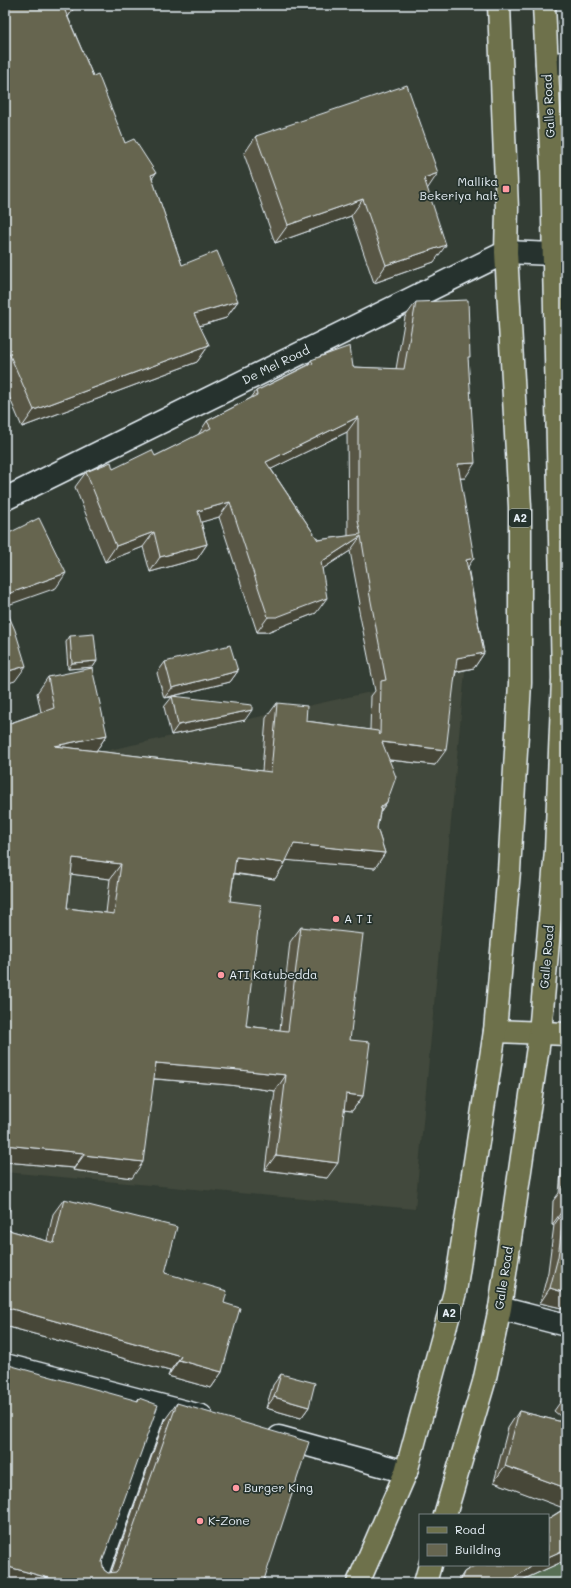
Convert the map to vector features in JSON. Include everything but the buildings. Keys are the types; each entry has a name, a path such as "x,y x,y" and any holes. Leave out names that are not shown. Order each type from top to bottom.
{"main road":[{"name":"A2","path":"358,1583 406,1472 455,1292 495,1031 509,871 520,683 520,507 506,252 507,209 499,5"},
{"name":"Galle Road","path":"445,1514 484,1382 500,1308 540,1033 556,850 565,678 553,254 552,171 556,64 544,5"},
{"path":"495,1031 566,1034"},
{"path":"425,1583 430,1566"}],"street":[{"name":"De Mel Road","path":"5,499 506,252 553,254"},
{"path":"500,1308 566,1325"},
{"path":"5,1365 222,1422"},
{"path":"260,1432 406,1472"}],"lane":[{"path":"98,1583 161,1405"}],"shaded area":[{"name":"ATI Katubedda","path":"465,671 415,1209 5,1172 5,777 96,753"}],"green space":[{"path":"566,1520 566,1583 462,1583 549,1566 549,1562"}],"place":[{"name":"Mallika Bekeriya halt","path":"506,189"},
{"name":"A T I","path":"336,919"},
{"name":"ATI Katubedda","path":"221,975"},
{"name":"Burger King","path":"236,1488"},
{"name":"K-Zone","path":"200,1521"}]}
